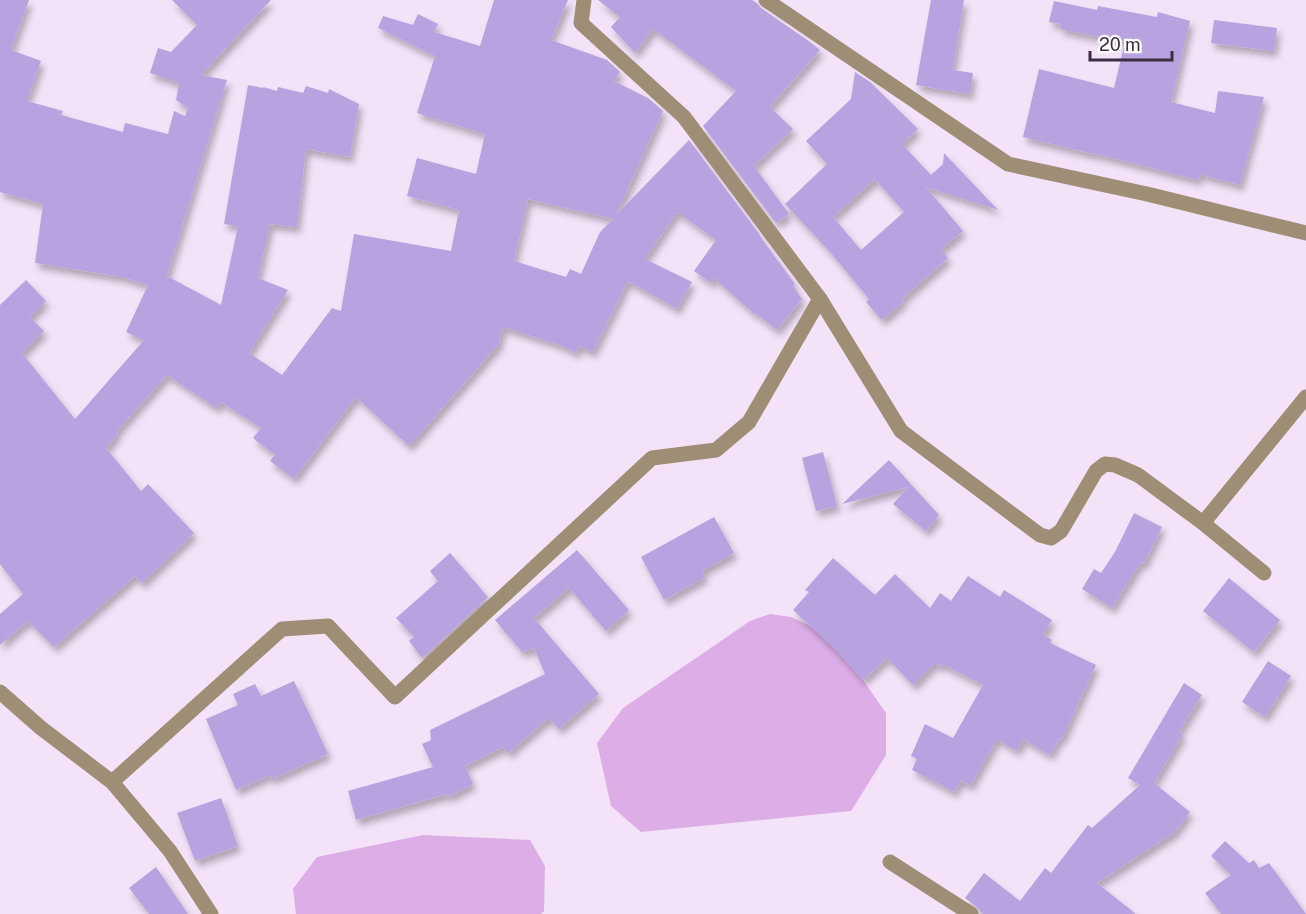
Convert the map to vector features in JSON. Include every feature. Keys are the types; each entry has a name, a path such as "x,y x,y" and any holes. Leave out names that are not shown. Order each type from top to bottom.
{"street":[{"path":"584,0 581,23 684,117 820,300 901,431 1040,535 1051,538 1061,531 1096,471 1105,464 1115,465 1138,475 1203,523 1264,573"},
{"path":"766,0 1008,164 1147,194 1306,233"},
{"path":"112,782 282,629 328,626 395,697 652,458 716,450 749,422 820,300"},
{"path":"1203,523 1306,397"},
{"path":"0,692 41,728 112,782 170,851 211,914"},
{"path":"890,862 970,914"}],"shaded area":[{"path":"770,614 791,617 811,626 837,650 863,680 886,713 886,755 851,811 641,832 611,806 597,743 623,708 750,621"},
{"path":"423,835 530,840 545,866 544,911 541,914 296,914 293,889 317,857"}],"building":[{"path":"0,0 29,0 11,50 41,61 27,101 63,111 61,115 123,132 125,123 168,134 174,111 185,116 188,108 176,100 179,83 150,73 158,48 171,52 197,25 172,0 271,0 201,75 227,80 167,276 221,305 238,226 224,224 248,85 277,91 278,87 303,93 306,86 328,93 329,89 359,104 350,157 306,149 297,227 270,224 258,278 288,290 249,353 282,375 332,308 341,311 354,234 451,251 459,210 407,196 417,158 476,174 485,134 417,113 435,56 378,28 383,16 413,25 418,14 438,24 434,32 480,46 494,0 568,0 551,40 607,60 620,72 614,81 648,98 663,111 616,215 689,140 795,284 793,286 802,299 777,330 754,314 714,278 711,283 694,271 716,240 677,212 645,259 692,282 677,309 628,281 593,352 579,346 576,353 560,345 503,327 499,344 409,446 356,397 294,479 270,461 275,455 253,438 261,428 221,402 216,408 167,375 116,432 118,434 106,448 141,491 148,484 194,533 142,583 135,576 54,647 28,621 0,645 0,614 23,594 0,564 0,305 26,280 46,301 30,317 44,331 22,353 75,419 144,340 126,332 148,285 122,277 35,263 43,204 0,192","holes":["528,199 613,219 600,232 581,274 570,269 566,277 514,261"]},
{"path":"598,0 752,0 820,50 770,107 793,129 754,166 789,214 776,223 703,126 736,91 653,29 635,53 611,27 620,17"},
{"path":"931,0 964,0 953,70 973,73 970,94 916,85"},
{"path":"1054,1 1097,10 1098,6 1157,17 1158,12 1190,21 1171,102 1215,113 1218,91 1264,97 1240,185 1199,174 1198,180 1023,137 1039,69 1114,88 1125,42 1060,29 1061,24 1049,22"},
{"path":"1214,20 1277,28 1274,51 1211,43"},
{"path":"855,72 870,82 918,129 902,144 931,175 943,164 944,153 998,210 926,187 963,231 941,249 948,258 882,320 866,302 869,299 831,253 785,204 827,164 806,141 851,99","holes":["875,179 904,212 861,250 833,217"]},
{"path":"823,452 837,506 816,511 802,458"},
{"path":"889,460 939,515 926,531 893,504 908,487 842,504"},
{"path":"1134,513 1162,527 1144,564 1141,562 1112,608 1082,589 1094,569 1101,573 1115,552"},
{"path":"714,517 734,553 702,571 705,577 664,600 641,557"},
{"path":"577,550 629,610 606,631 569,588 534,618 599,694 559,729 549,718 508,753 503,747 465,766 473,784 448,797 447,794 356,820 348,791 433,767 422,744 431,740 430,730 545,674 534,648 522,652 495,620"},
{"path":"450,553 488,597 422,658 409,641 414,637 396,618 438,581 430,571"},
{"path":"833,558 875,595 895,574 930,608 940,593 951,601 968,576 1000,597 1004,590 1052,620 1043,634 1052,640 1050,643 1096,665 1062,739 1060,738 1050,755 1023,739 1017,751 997,739 970,786 961,780 954,792 912,770 917,759 911,756 925,724 953,738 983,685 942,664 940,667 935,663 913,685 887,658 863,680 834,648 793,610 809,592 805,590"},
{"path":"1229,578 1280,620 1254,652 1203,611"},
{"path":"1268,661 1291,676 1265,717 1242,702"},
{"path":"294,681 328,754 272,779 270,775 236,790 206,719 238,705 233,694 255,684 261,696"},
{"path":"1184,683 1202,695 1179,732 1183,734 1154,783 1190,812 1175,832 1097,883 1136,914 983,914 965,898 984,873 1020,901 1045,868 1051,873 1088,825 1092,828 1140,785 1128,778"},
{"path":"221,798 238,846 195,861 177,813"},
{"path":"1225,841 1249,863 1254,860 1259,868 1269,863 1306,914 1221,914 1205,893 1231,875 1211,856"},
{"path":"156,867 188,914 149,914 129,888"}]}
